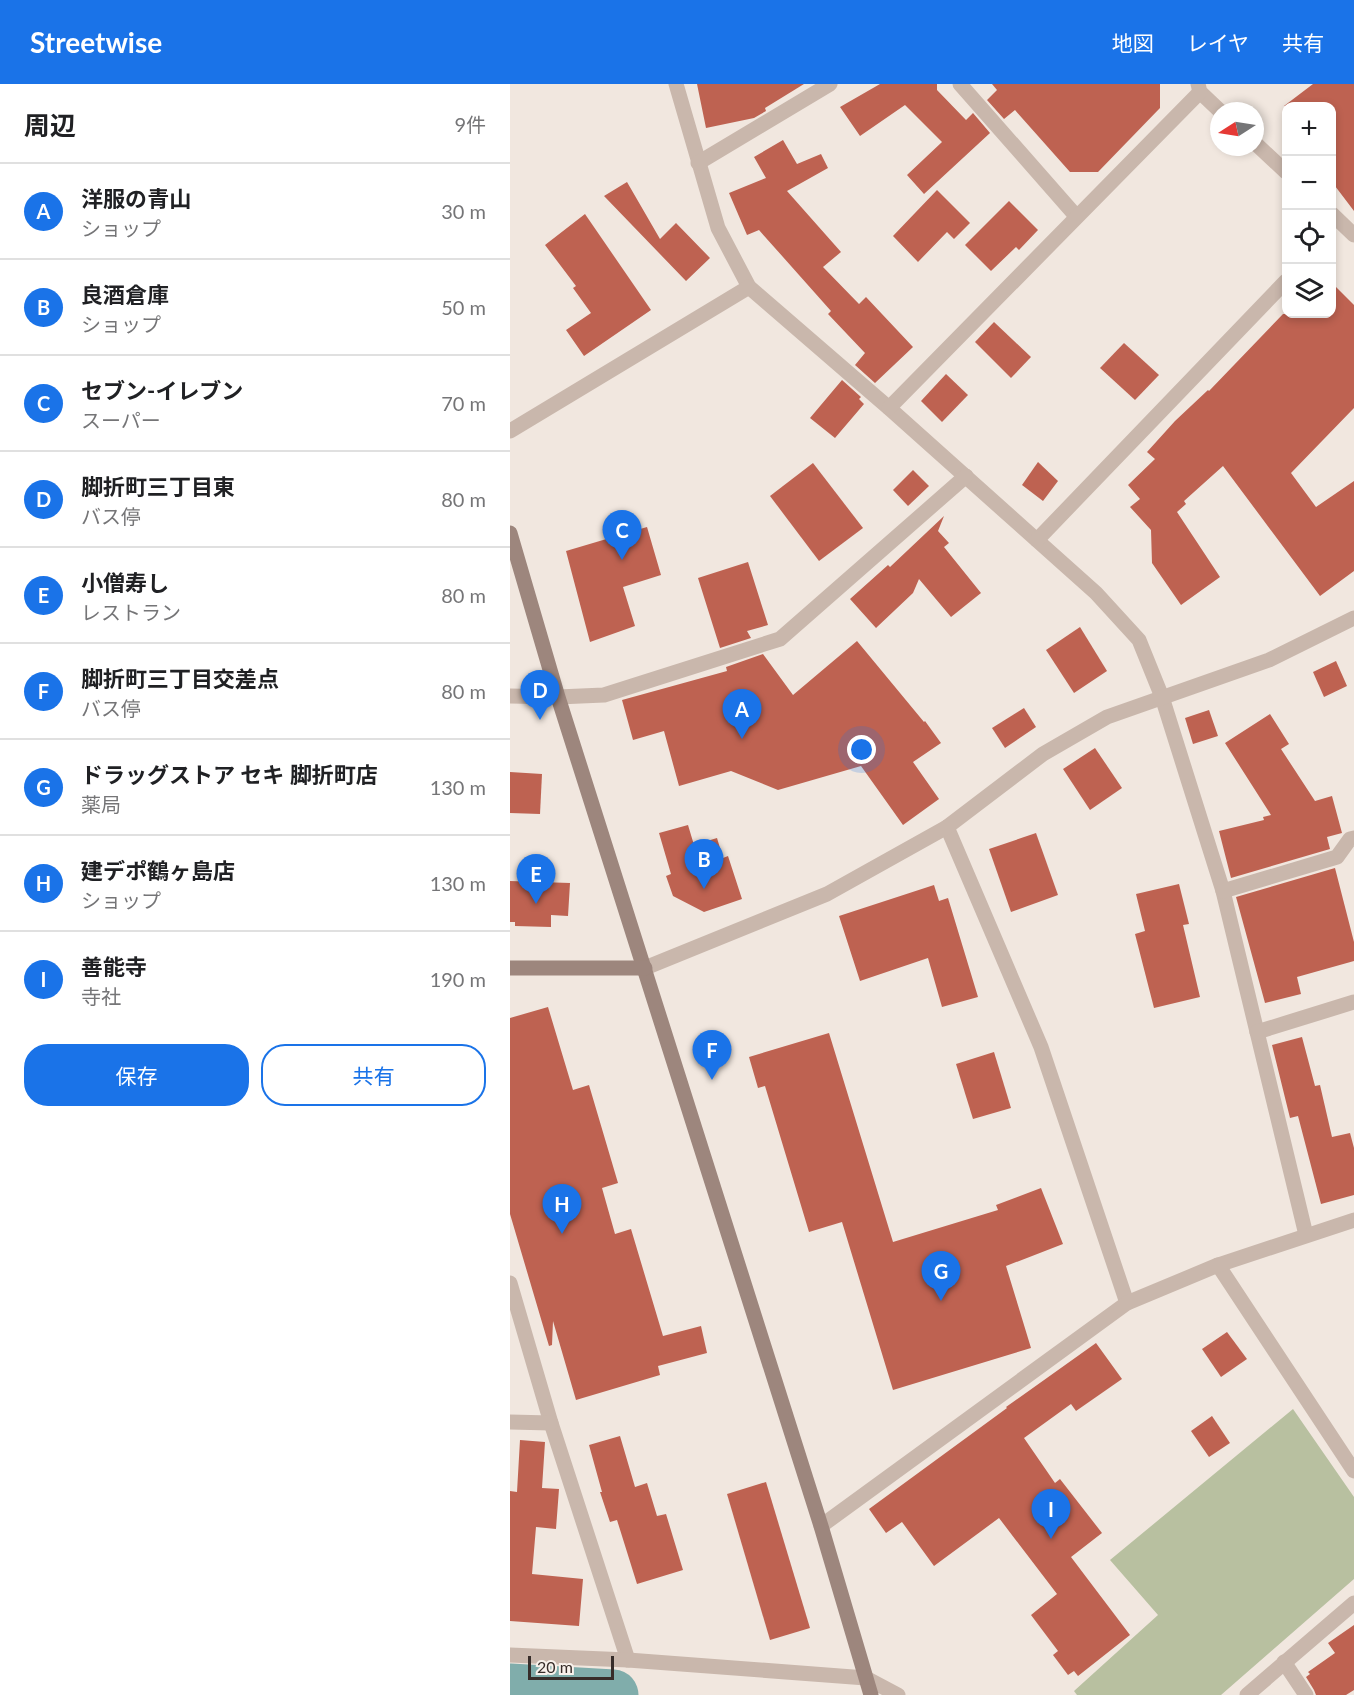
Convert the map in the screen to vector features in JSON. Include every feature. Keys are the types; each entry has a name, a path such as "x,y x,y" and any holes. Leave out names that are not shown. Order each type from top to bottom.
{"street":[{"path":"676,84 718,228 749,287 889,408 1096,593 1139,640 1162,697 1223,891 1306,1235"},
{"path":"698,163 830,84"},
{"path":"960,84 1076,216"},
{"path":"889,408 1199,88 1212,102"},
{"path":"1264,151 1282,167"},
{"path":"1336,225 1354,235"},
{"path":"1037,540 1282,286"},
{"path":"510,431 749,287"},
{"path":"510,696 604,695 780,639 966,476"},
{"path":"510,533 558,697 645,968 871,1695"},
{"path":"510,968 645,968 827,894 947,827 1043,754 1107,717 1269,660 1354,618"},
{"path":"947,827 1041,1047 1127,1303"},
{"path":"1223,891 1337,857 1350,839 1354,838"},
{"path":"1257,1032 1354,1002"},
{"path":"820,1526 1127,1303 1218,1265 1354,1220"},
{"path":"1218,1265 1354,1471"},
{"path":"510,1283 551,1424 628,1660"},
{"path":"510,1422 551,1424"},
{"path":"1247,1695 1354,1603"},
{"path":"510,1655 628,1660 866,1678 898,1695"},
{"path":"1284,1662 1306,1695"}],"green space":[{"path":"1293,1409 1354,1497 1354,1579 1221,1695 1077,1695 1074,1691 1158,1615 1110,1560"}],"building":[{"path":"697,84 804,84 765,108 766,111 754,118 706,128"},
{"path":"880,84 937,84 937,90 966,120 973,113 990,133 924,194 907,175 942,142 905,105 860,136 840,107"},
{"path":"992,84 1160,84 1160,108 1098,172 1070,172 1015,110 1004,119 987,100 997,90"},
{"path":"1313,84 1354,84 1354,211 1336,187 1336,102 1289,102"},
{"path":"783,140 797,164 821,154 828,168 787,191 841,252 823,267 859,304 866,297 913,347 875,383 855,365 865,353 828,314 831,311 759,230 747,235 729,193 766,178 754,157"},
{"path":"627,182 660,239 676,223 710,258 686,281 604,196"},
{"path":"937,190 970,223 954,239 947,232 918,262 893,236"},
{"path":"1009,201 1038,230 1019,250 1016,247 991,271 965,245"},
{"path":"585,214 651,310 584,356 566,330 591,313 573,288 576,286 545,245"},
{"path":"1336,287 1354,305 1354,408 1291,473 1316,507 1354,481 1354,571 1320,596 1223,466 1184,501 1186,504 1177,512 1220,577 1181,605 1152,563 1151,530 1130,507 1140,499 1128,485 1155,459 1147,452 1175,421 1209,391 1282,315 1282,318 1336,318"},
{"path":"994,322 1031,357 1011,378 975,342"},
{"path":"1124,343 1159,375 1135,400 1100,368"},
{"path":"946,374 968,395 942,422 921,401"},
{"path":"842,380 861,397 859,399 864,404 835,438 810,418"},
{"path":"1038,462 1058,481 1043,501 1022,485"},
{"path":"813,463 863,528 819,561 770,496"},
{"path":"913,470 929,486 908,506 893,490"},
{"path":"944,516 938,531 949,543 944,547 981,593 951,617 919,579 913,593 876,628 850,599 888,565 890,567"},
{"path":"647,527 661,575 623,587 635,626 590,642 566,551"},
{"path":"748,562 768,625 747,631 751,638 720,648 698,578"},
{"path":"1080,627 1107,671 1074,693 1046,650"},
{"path":"857,641 941,743 913,762 939,799 903,825 861,766 778,790 731,771 679,786 664,731 633,740 622,700 727,671 726,667 763,654 793,695"},
{"path":"1336,661 1347,686 1324,697 1313,672"},
{"path":"1024,708 1036,727 1005,748 992,728"},
{"path":"1209,710 1218,736 1193,744 1185,718"},
{"path":"1270,714 1289,744 1281,749 1315,801 1332,796 1342,833 1327,837 1330,849 1231,878 1219,831 1264,820 1263,817 1271,815 1225,743"},
{"path":"1095,748 1122,788 1090,810 1063,769"},
{"path":"510,772 542,774 540,814 510,813"},
{"path":"688,825 694,845 717,838 723,858 728,856 742,899 704,912 673,896 666,876 671,874 659,833"},
{"path":"1036,833 1058,895 1011,912 989,849"},
{"path":"1335,868 1354,942 1354,961 1297,977 1301,994 1265,1003 1236,897"},
{"path":"510,881 570,883 568,916 551,915 551,927 515,926 515,922 510,922"},
{"path":"1179,884 1189,924 1183,925 1200,997 1154,1008 1135,934 1145,931 1136,894"},
{"path":"934,885 939,901 948,898 978,997 942,1007 928,958 860,981 839,916"},
{"path":"548,1007 573,1090 589,1085 618,1183 602,1188 615,1234 631,1229 663,1336 701,1326 707,1353 658,1366 660,1375 576,1400 553,1321 552,1345 549,1346 510,1214 510,1018"},
{"path":"829,1033 893,1242 998,1210 996,1205 1041,1188 1063,1244 1006,1266 1031,1348 893,1390 842,1222 809,1232 765,1086 758,1088 749,1057"},
{"path":"1302,1037 1315,1086 1320,1085 1332,1137 1350,1133 1354,1148 1354,1195 1321,1204 1298,1116 1290,1118 1272,1045"},
{"path":"994,1052 1011,1108 973,1119 956,1064"},
{"path":"1227,1332 1247,1359 1221,1377 1202,1349"},
{"path":"1096,1343 1122,1379 1076,1411 1071,1404 1024,1438 1055,1483 1060,1479 1102,1533 1071,1557 1130,1635 1078,1676 1074,1671 1068,1675 1053,1655 1058,1651 1031,1615 1057,1594 999,1518 934,1566 902,1522 886,1533 869,1509"},
{"path":"1212,1416 1230,1443 1209,1457 1191,1431"},
{"path":"620,1436 635,1487 647,1483 657,1516 666,1514 683,1570 637,1584 617,1520 610,1522 589,1445"},
{"path":"520,1440 545,1442 542,1488 559,1489 556,1529 536,1527 532,1574 583,1579 579,1626 510,1621 510,1491 517,1492"},
{"path":"766,1482 810,1628 770,1640 727,1494"},
{"path":"1354,1625 1354,1690 1346,1695 1316,1695 1306,1677 1310,1674 1308,1672 1335,1653 1328,1643"}],"waterway":[{"path":"510,1689 613,1695"}],"place":[{"name":"セブン-イレブン","path":"622,560"},
{"name":"脚折町三丁目東","path":"540,720"},
{"name":"洋服の青山","path":"742,739"},
{"name":"良酒倉庫","path":"704,889"},
{"name":"小僧寿し","path":"536,904"},
{"name":"脚折町三丁目交差点","path":"712,1080"},
{"name":"建デポ鶴ヶ島店","path":"562,1234"},
{"name":"ドラッグストア セキ 脚折町店","path":"941,1301"},
{"name":"善能寺","path":"1051,1539"}]}
